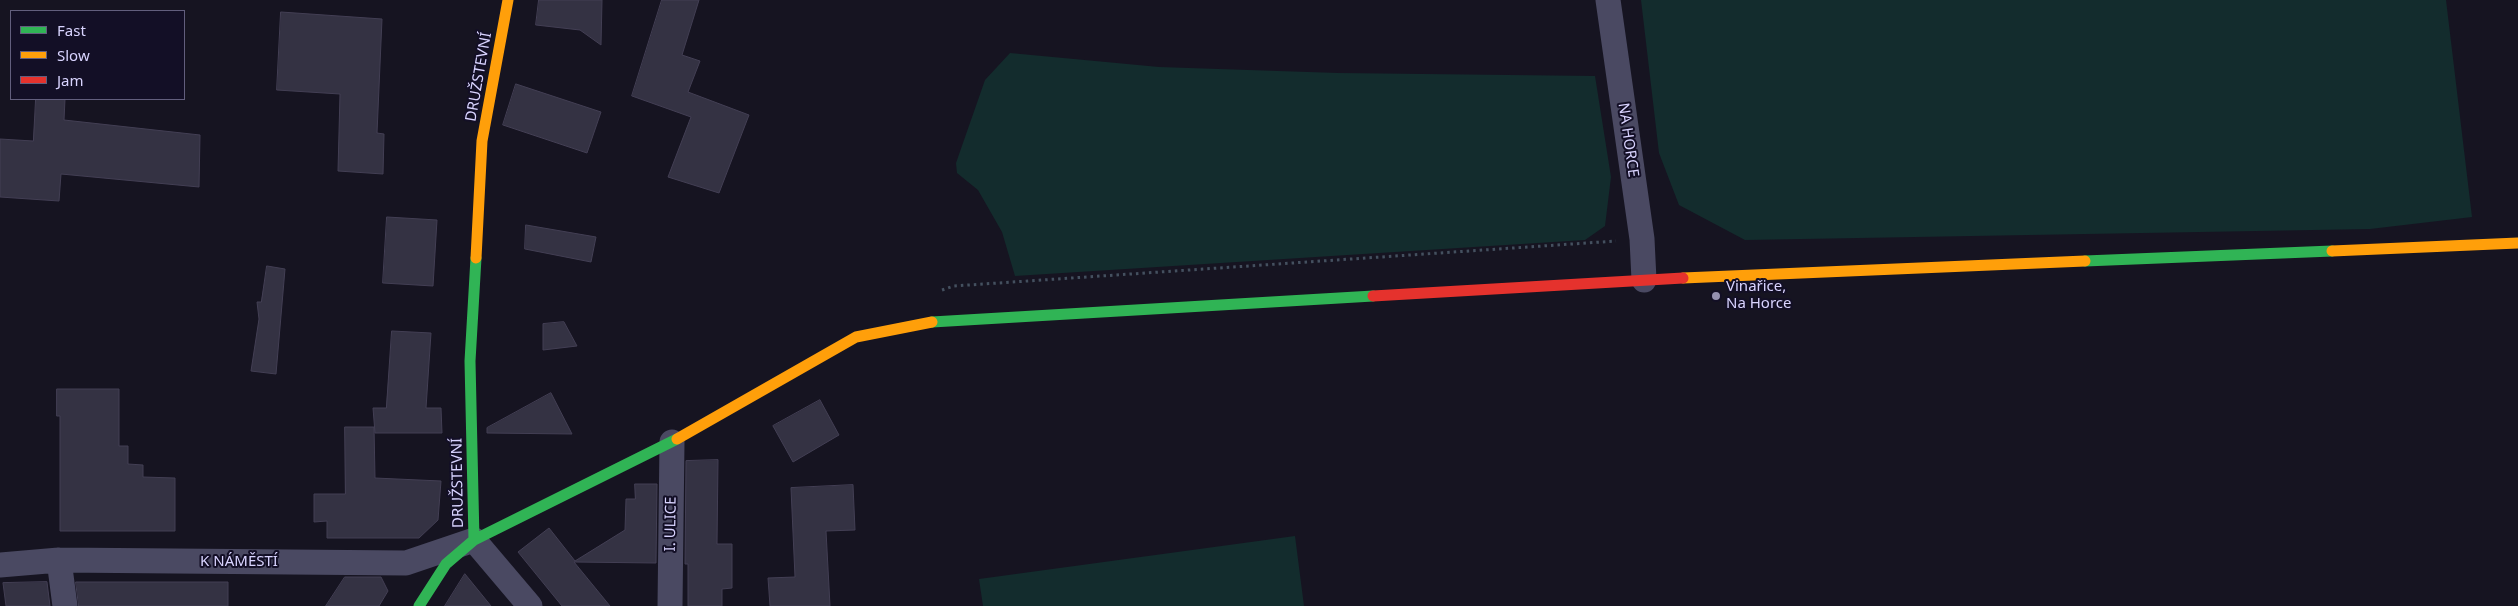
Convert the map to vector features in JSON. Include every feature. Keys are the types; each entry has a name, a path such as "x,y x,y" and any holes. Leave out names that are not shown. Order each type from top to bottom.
{"main road":[{"name":"DRUŽSTEVNÍ","path":"508,0 482,141 470,360 474,540 672,442 856,337 940,321 1644,280 2518,244"},
{"path":"419,606 446,564 474,540"}],"street":[{"name":"NA HORCE","path":"1608,0 1642,239 1644,280"},
{"name":"I. ULICE","path":"670,606 672,442"},
{"name":"K NÁMĚSTÍ","path":"0,565 59,560 406,563 474,540"},
{"path":"474,540 530,606"},
{"path":"59,560 64,606"}],"path":[{"path":"940,321 937,292 954,286 1642,239"}],"green space":[{"path":"1641,0 2446,0 2472,217 2370,229 1745,240 1679,205 1659,153"},
{"path":"1010,53 1159,67 1338,73 1595,76 1611,177 1605,226 1585,240 1015,276 1002,232 978,190 957,173 956,163 985,80"},
{"path":"1295,536 1304,606 983,606 979,579"}],"building":[{"path":"539,0 602,0 601,45 580,30 536,25"},
{"path":"662,0 699,0 682,55 700,61 688,92 749,115 719,193 668,177 691,117 632,96"},
{"path":"281,12 382,19 377,133 384,134 383,174 338,171 340,94 277,90"},
{"path":"516,84 601,112 587,153 503,125"},
{"path":"36,100 65,100 64,120 200,135 199,187 61,174 59,201 0,197 0,139 33,141"},
{"path":"387,217 437,220 433,286 383,283"},
{"path":"526,225 596,237 591,262 525,249"},
{"path":"267,266 285,269 276,374 251,371 259,319 257,302 261,302"},
{"path":"564,322 577,346 543,350 543,324"},
{"path":"392,331 431,333 426,408 441,408 442,433 375,433 373,408 386,408"},
{"path":"57,389 119,389 119,446 128,446 128,464 143,465 143,477 175,478 175,531 60,531 60,416 57,416"},
{"path":"551,393 572,434 487,433 487,428"},
{"path":"820,400 839,435 793,462 773,426"},
{"path":"345,427 374,427 375,478 441,481 438,520 419,538 327,538 327,521 314,522 314,494 345,494"},
{"path":"718,460 717,544 732,544 732,588 722,589 722,606 688,606 688,564 685,564 686,461"},
{"path":"635,484 657,484 656,563 574,562 610,606 562,606 518,552 549,528 575,561 625,530 626,499 635,499"},
{"path":"853,485 855,530 826,531 830,606 770,606 768,578 795,577 791,488"},
{"path":"465,574 491,606 445,606"},
{"path":"345,577 381,577 388,591 379,606 326,606"},
{"path":"47,582 50,606 6,606 3,583"},
{"path":"76,582 228,582 228,606 79,606"}],"traffic: fast":[{"path":"2085,261 2332,251"},
{"path":"474,540 470,361 476,258"},
{"path":"932,322 1373,296"},
{"path":"419,606 446,564 474,540 677,439"}],"traffic: slow":[{"path":"476,258 482,141 508,0"},
{"path":"2332,251 2518,243"},
{"path":"1683,278 2085,261"},
{"path":"677,439 856,337 932,322"}],"traffic: jam":[{"path":"1373,296 1683,278"}],"place":[{"name":"Vinařice, Na Horce","path":"1716,296"}]}
